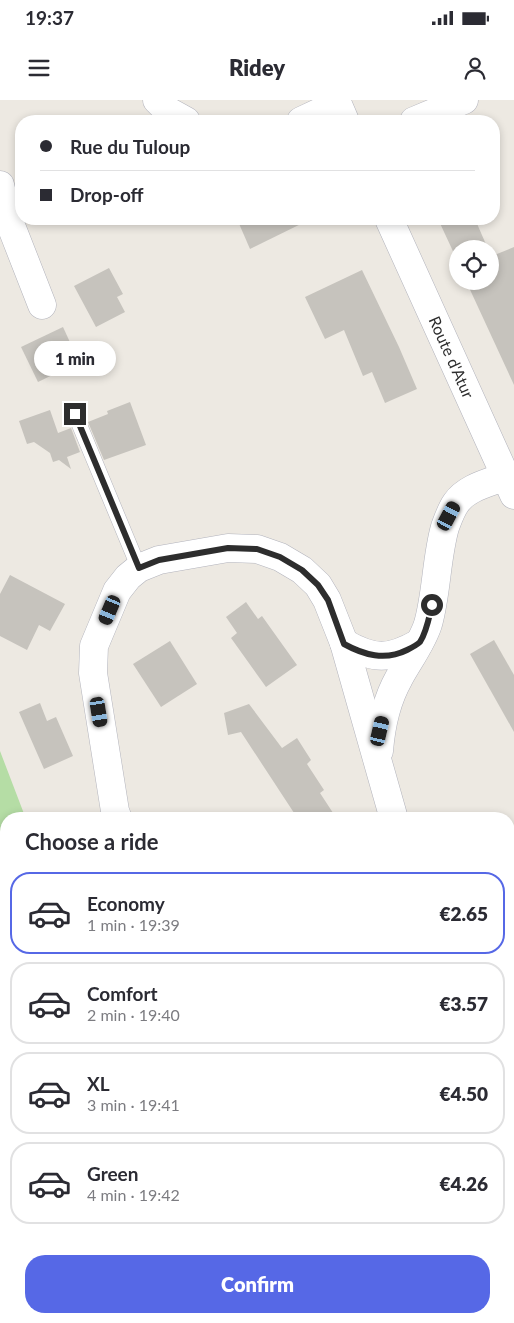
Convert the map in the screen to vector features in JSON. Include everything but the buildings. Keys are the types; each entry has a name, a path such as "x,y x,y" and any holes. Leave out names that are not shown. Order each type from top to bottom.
{"street":[{"path":"157,100 176,115"},
{"path":"428,115 464,100"},
{"path":"319,115 339,108"},
{"path":"0,185 8,218 42,305"},
{"name":"Route d'Atur","path":"392,225 510,485"},
{"path":"378,760 380,731 386,706 397,681 427,627 439,553 449,516 456,502 470,490 510,485"},
{"path":"116,812 92,673 94,646 117,591 128,577 139,568 159,560 228,548 257,549 280,557 302,570 318,585 328,600 344,644 392,812"},
{"path":"344,644 359,652 374,656 389,656 419,644"}],"lane":[{"path":"75,414 139,568"}],"green space":[{"path":"0,751 23,812 0,812"}],"route":[{"path":"75,414 139,568 159,560 228,548 257,549 280,557 302,570 318,585 328,600 344,644 359,652 374,656 389,656 419,644 427,627 432,605"}]}
